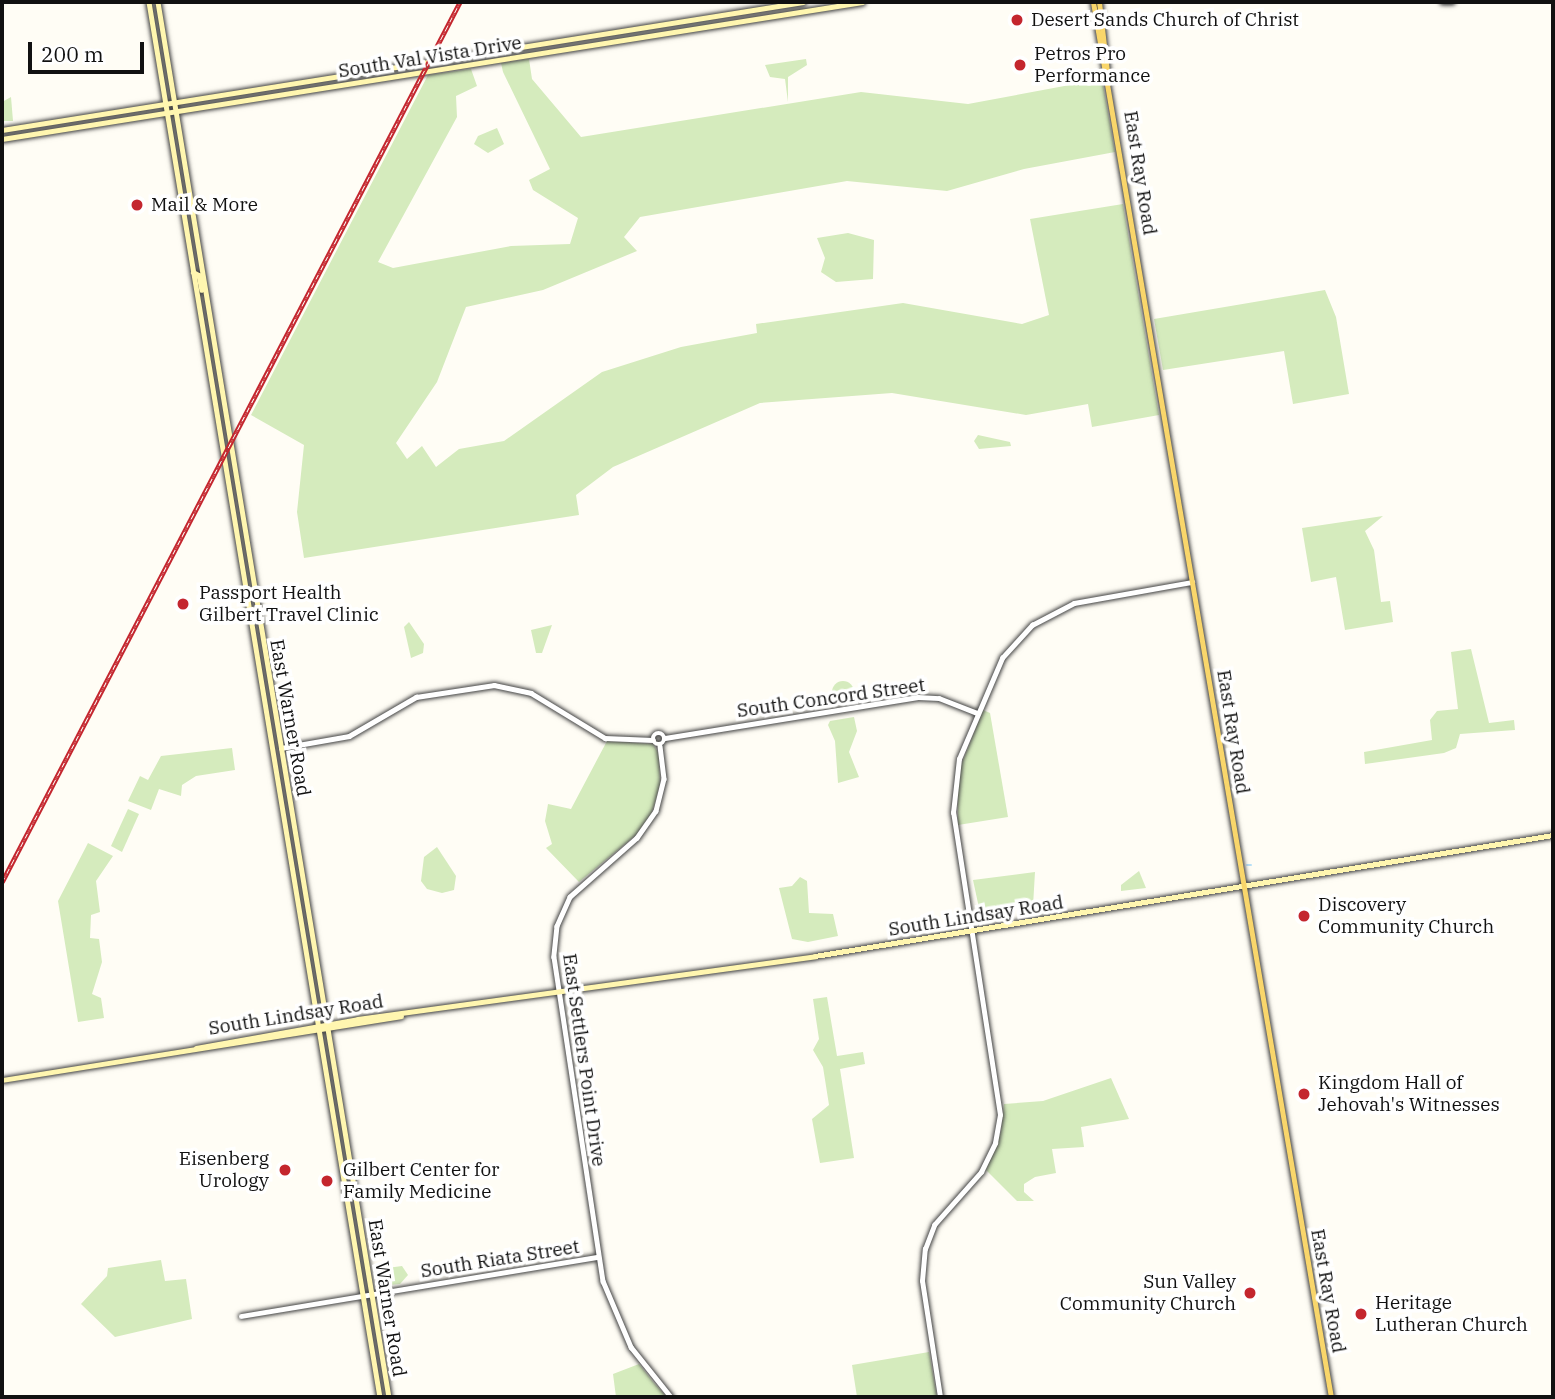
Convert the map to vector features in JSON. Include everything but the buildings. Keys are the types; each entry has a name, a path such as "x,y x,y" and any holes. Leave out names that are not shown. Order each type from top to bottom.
{"main road":[{"name":"East Warner Road","path":"149,2 380,1397"},
{"name":"East Warner Road","path":"158,2 389,1397"},
{"name":"South Val Vista Drive","path":"2,130 803,2"},
{"name":"South Val Vista Drive","path":"2,139 862,2"},
{"name":"East Ray Road","path":"1093,2 1107,71 1331,1397"},
{"name":"East Ray Road","path":"1100,2 1107,71"},
{"path":"1442,2 1453,2"},
{"path":"152,23 161,22"},
{"path":"396,67 397,76"},
{"path":"301,82 302,91"},
{"path":"65,120 66,129"},
{"path":"183,216 192,214"},
{"path":"193,272 199,275 207,304"},
{"path":"204,341 213,339"},
{"name":"South Lindsay Road","path":"2,1080 196,1048 237,1038 972,931 1553,835"},
{"path":"300,912 308,911"},
{"name":"South Lindsay Road","path":"196,1048 216,1048 318,1028"},
{"path":"216,1048 237,1038"},
{"path":"338,1144 346,1142"}],"street":[{"path":"940,1397 922,1281 925,1249 934,1225 984,1167 995,1143 1000,1115 953,796 959,759 1006,652 1046,615 1080,602 1192,582"},
{"path":"281,748 349,736 416,697 494,685 538,696 599,736 624,742 653,740 660,746 665,738"},
{"name":"South Concord Street","path":"653,740 657,733 665,738 918,697 939,698 978,713"},
{"name":"East Settlers Point Drive","path":"660,746 663,784 652,818 637,838 580,884 561,914 554,948 597,1257 620,1328 671,1397"},
{"name":"South Riata Street","path":"241,1316 597,1257"}],"green space":[{"path":"529,59 532,79 581,137 861,92 968,104 1102,79 1115,152 1024,169 947,191 847,181 640,217 624,237 637,251 543,290 466,307 437,382 396,443 407,459 422,446 436,467 459,449 504,441 602,372 681,347 757,333 756,324 903,303 1022,324 1049,315 1030,219 1123,204 1159,415 1092,427 1088,404 1026,415 892,393 760,403 613,467 576,495 579,515 304,558 297,512 304,445 251,415 428,75 471,69 477,86 456,96 457,117 378,262 393,268 511,246 570,244 578,218 533,190 529,180 550,169 501,63"},
{"path":"806,59 807,65 788,77 788,102 785,79 770,77 765,65"},
{"path":"11,97 13,121 2,121 2,102"},
{"path":"497,128 504,144 488,153 474,144 478,136"},
{"path":"848,233 874,240 873,279 836,282 821,272 825,258 817,238"},
{"path":"1325,290 1336,317 1349,394 1293,404 1284,351 1163,370 1154,319"},
{"path":"978,435 1010,442 1011,446 979,449 974,441"},
{"path":"1383,516 1365,531 1374,550 1381,602 1390,601 1393,622 1345,630 1336,577 1311,582 1302,528"},
{"path":"409,622 424,644 423,653 411,658 404,627"},
{"path":"552,625 542,653 536,653 531,630"},
{"path":"1471,649 1489,723 1514,720 1515,730 1460,734 1456,748 1444,753 1365,764 1364,752 1432,740 1430,720 1437,711 1458,709 1451,652"},
{"path":"843,681 853,688 854,692 847,702 843,703 833,696 832,692 839,682"},
{"path":"983,710 990,713 1008,817 958,825 958,773"},
{"path":"854,717 857,731 849,752 859,777 838,783 835,741 828,725 830,721"},
{"path":"607,741 653,744 659,754 660,785 652,812 636,835 579,882 546,848 552,844 545,821 548,804 571,809"},
{"path":"232,748 235,770 196,776 182,785 181,796 159,789 151,810 128,801 140,776 148,780 161,756"},
{"path":"128,809 139,814 122,852 111,846"},
{"path":"88,843 113,856 96,881 100,912 91,915 90,938 99,939 102,962 92,994 101,998 104,1018 78,1022 58,901"},
{"path":"437,847 456,876 454,890 442,893 427,889 421,881 424,857"},
{"path":"1139,871 1146,888 1121,891 1121,885"},
{"path":"1035,872 1033,906 1011,905 986,913 979,908 973,880"},
{"path":"800,877 807,881 809,913 833,914 838,936 808,942 792,939 779,888 792,886"},
{"path":"827,997 837,1056 863,1052 865,1064 840,1069 854,1158 820,1163 812,1119 829,1105 823,1067 813,1050 819,1039 813,999"},
{"path":"1111,1078 1129,1119 1081,1127 1084,1147 1052,1149 1056,1173 1035,1177 1024,1184 1024,1192 1034,1201 1017,1201 986,1170 1001,1132 1004,1104 1043,1101"},
{"path":"161,1260 165,1281 186,1279 192,1319 115,1337 81,1304 107,1276 108,1268"},
{"path":"402,1266 408,1275 400,1284 380,1286 380,1269"},
{"path":"929,1352 937,1397 857,1397 852,1365"},
{"path":"639,1364 667,1397 616,1397 613,1374"}],"railway":[{"path":"2,882 460,2"}],"place":[{"name":"Desert Sands Church of Christ","path":"1017,20"},
{"name":"Petros Pro Performance","path":"1020,65"},
{"name":"Mail & More","path":"137,205"},
{"name":"Passport Health Gilbert Travel Clinic","path":"183,604"},
{"name":"Discovery Community Church","path":"1304,916"},
{"name":"Kingdom Hall of Jehovah's Witnesses","path":"1304,1094"},
{"name":"Eisenberg Urology","path":"285,1170"},
{"name":"Gilbert Center for Family Medicine","path":"327,1181"},
{"name":"Sun Valley Community Church","path":"1250,1293"},
{"name":"Heritage Lutheran Church","path":"1361,1314"}]}
